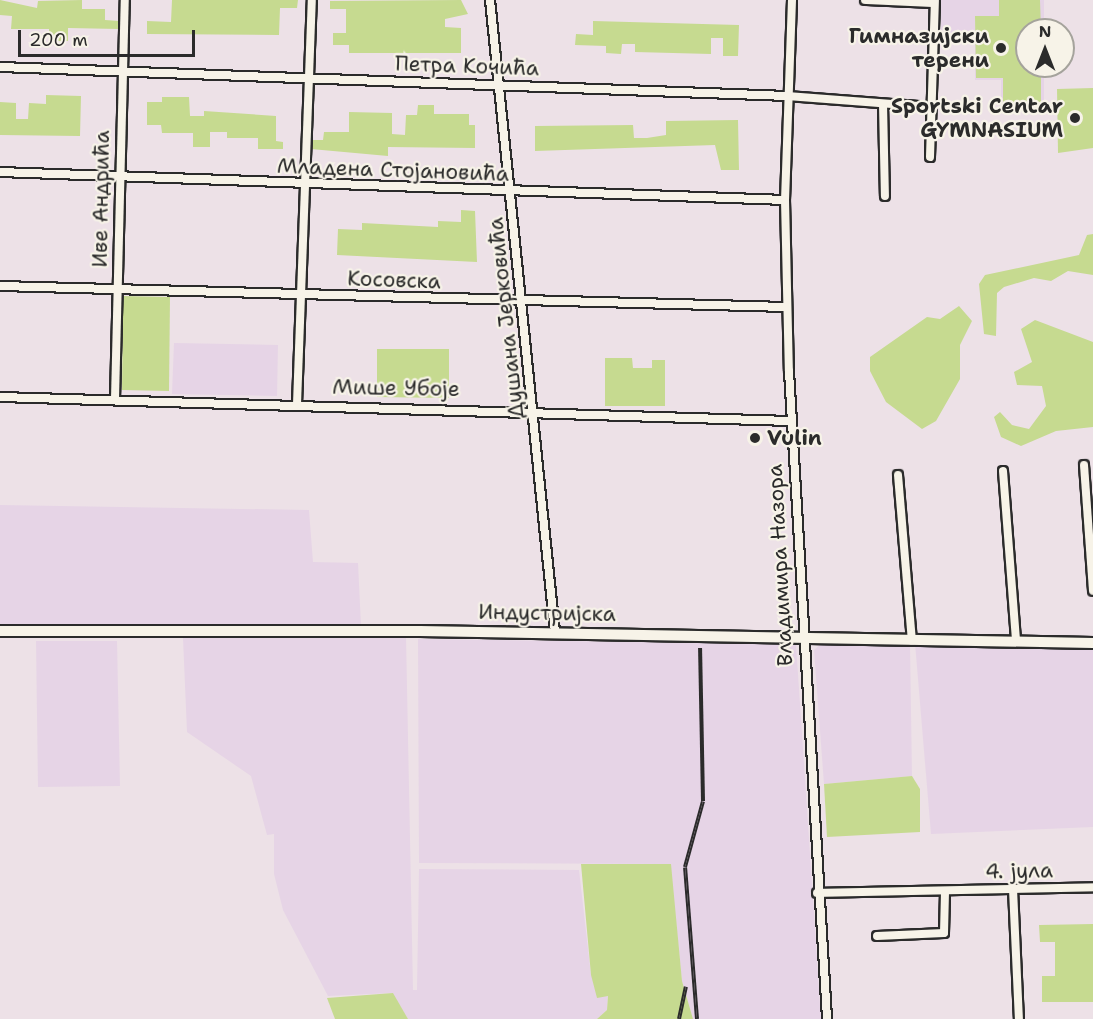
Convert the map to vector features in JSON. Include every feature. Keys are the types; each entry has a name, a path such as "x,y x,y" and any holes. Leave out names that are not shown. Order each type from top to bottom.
{"main road":[{"name":"Индустријска","path":"0,631 555,632 1093,643"}],"street":[{"name":"Иве Андрића","path":"115,399 125,0"},
{"path":"297,404 298,295 306,78 312,0"},
{"name":"Душана Јерковића","path":"490,0 512,193 555,632"},
{"name":"Владимира Назора","path":"792,0 785,200 790,421 817,893 827,1019"},
{"path":"866,0 934,2 930,157"},
{"name":"Петра Кочића","path":"0,67 788,96 931,107"},
{"path":"883,104 885,196"},
{"name":"Младена Стојановића","path":"0,172 512,193 785,200"},
{"name":"Косовска","path":"0,286 523,302 787,307"},
{"name":"Мише Убоје","path":"0,396 533,410 790,421"},
{"path":"1084,465 1093,591"},
{"path":"1003,471 1016,641"},
{"path":"898,475 912,640"},
{"name":"4. јула","path":"817,893 1093,887"},
{"path":"1013,889 1019,1019"},
{"path":"877,936 944,933 945,891"}],"shaded area":[{"name":"Гимназијски терени","path":"941,0 1044,0 1044,18 1015,18 1015,78 1044,78 1044,104 1001,104 1001,80 975,80 975,44 941,44"},
{"path":"174,343 278,345 277,396 172,394"},
{"path":"0,505 309,510 313,562 358,563 361,626 0,625"},
{"path":"406,636 413,990 417,990 419,869 579,870 591,975 608,995 607,1010 597,1019 408,1019 392,993 328,996 283,910 274,874 274,834 267,835 251,776 187,732 183,638"},
{"path":"418,639 796,644 821,1019 693,1019 682,981 670,864 419,863"},
{"path":"36,641 117,641 120,786 38,787"},
{"path":"823,642 910,646 912,776 824,784 814,650"},
{"path":"915,643 1093,647 1093,827 931,834"}],"green space":[{"path":"0,0 37,8 38,1 82,0 82,9 105,9 105,20 119,21 119,29 68,28 68,41 49,41 49,29 11,29 12,16 0,15"},
{"path":"172,0 298,0 297,8 280,8 279,35 147,34 147,21 171,22"},
{"path":"461,0 468,14 445,19 445,27 461,28 461,53 349,53 349,45 333,45 333,33 346,33 346,9 330,9 330,1"},
{"name":"Гимназијски терени","path":"999,0 1040,0 1041,18 1015,18 1015,78 1041,78 1041,102 1003,103 1003,78 976,78 975,16 999,16"},
{"path":"593,21 739,25 738,56 723,56 723,38 711,38 711,54 635,52 635,44 622,44 621,54 606,53 606,46 575,45 576,34 593,35"},
{"name":"Sportski Centar GYMNASIUM","path":"1093,88 1093,148 1058,153 1057,89"},
{"path":"46,95 81,96 80,136 0,135 0,102 16,103 16,119 28,119 29,103 46,104"},
{"path":"162,97 189,97 190,116 204,116 204,111 276,116 276,141 283,142 283,149 258,149 258,138 227,138 227,132 210,132 210,147 193,147 193,133 162,133 161,125 147,125 147,102 162,102"},
{"path":"418,105 434,105 434,114 469,114 469,125 475,125 475,148 388,147 388,156 311,149 311,140 323,140 324,132 349,132 349,112 392,113 392,134 405,135 406,115 417,115"},
{"path":"738,120 739,170 721,170 715,145 535,151 535,126 633,125 634,138 647,138 666,135 666,121"},
{"path":"461,210 475,211 477,262 337,255 338,229 362,230 362,223 438,227 438,221 461,222"},
{"path":"1093,234 1093,275 1068,271 1051,281 1034,278 1004,287 997,293 996,336 984,334 979,284 985,275 1079,255 1087,235"},
{"path":"123,296 170,297 169,391 122,390"},
{"path":"959,306 972,321 960,345 960,379 936,421 922,429 886,402 870,371 870,357 927,317 940,319"},
{"path":"1035,320 1093,342 1093,427 1056,431 1021,446 1001,437 994,417 1000,412 1012,425 1029,429 1046,406 1042,386 1017,385 1014,372 1032,362 1021,329"},
{"path":"377,349 449,349 449,398 377,397"},
{"path":"605,358 632,358 633,368 652,368 652,360 665,360 665,406 605,406"},
{"path":"912,776 920,789 920,832 827,837 824,784"},
{"path":"581,864 671,864 682,981 693,1019 597,1019 607,1010 608,996 597,998 591,975"},
{"path":"1093,924 1093,1002 1042,1002 1042,976 1055,976 1055,942 1040,942 1039,925"},
{"path":"393,993 408,1019 335,1019 327,998"}],"railway":[{"path":"697,1019 685,867 703,801 700,648"},
{"path":"679,1019 686,987"}],"place":[{"name":"Гимназијски терени","path":"1001,48"},
{"name":"Sportski Centar GYMNASIUM","path":"1075,118"},
{"name":"Vulin","path":"755,438"}]}
